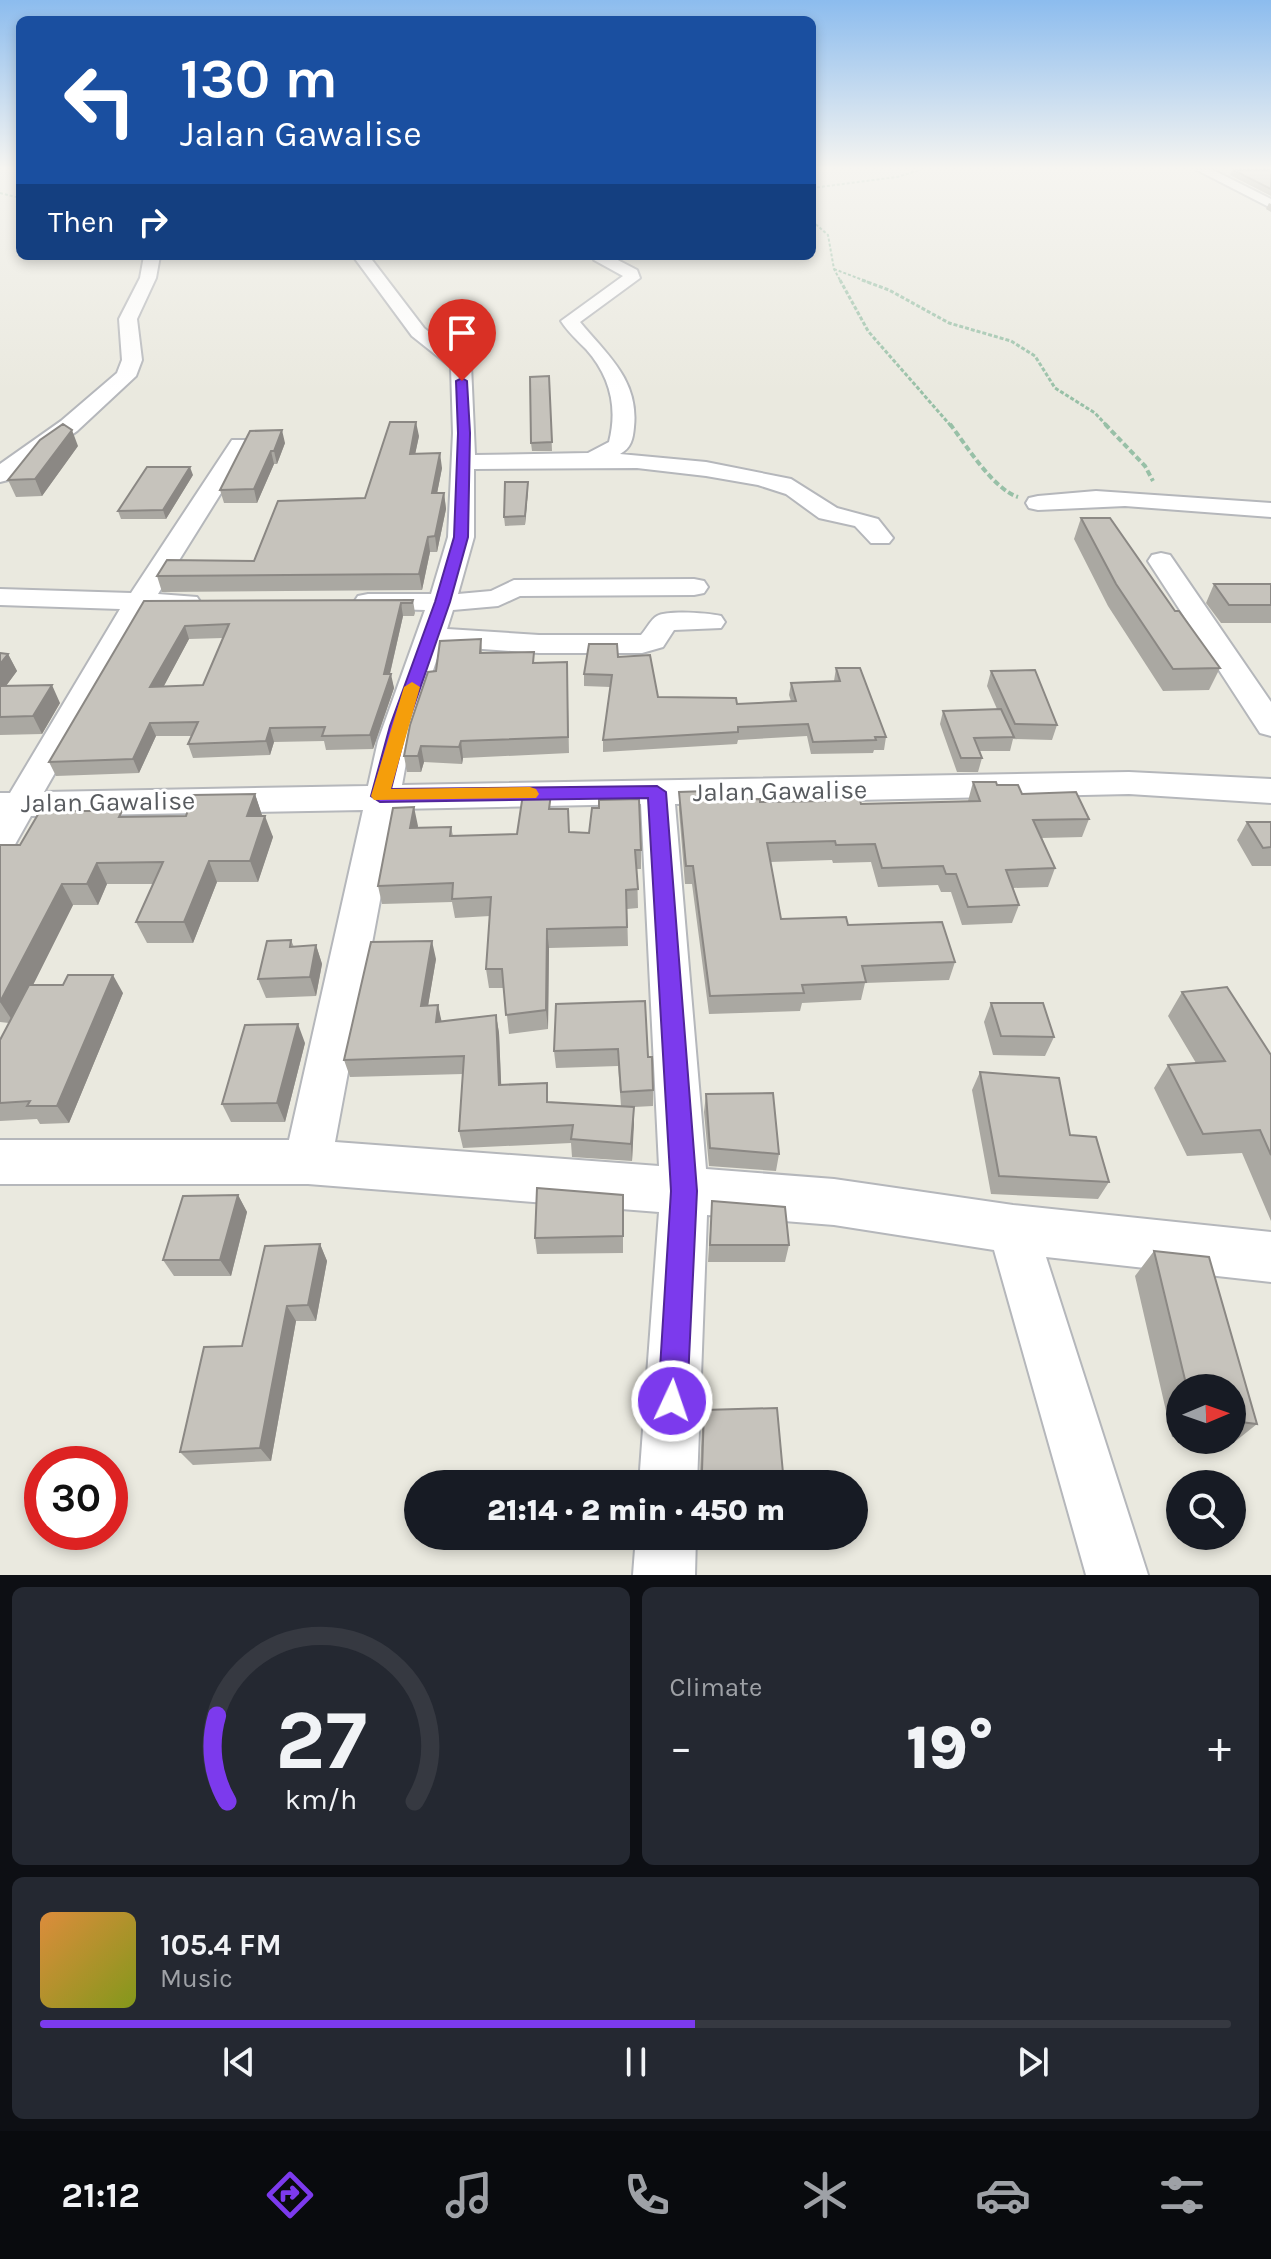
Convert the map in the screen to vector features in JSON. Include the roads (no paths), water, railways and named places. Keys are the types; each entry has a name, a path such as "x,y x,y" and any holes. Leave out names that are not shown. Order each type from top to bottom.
{"street":[{"path":"0,475 78,419 126,376 132,360 128,319 148,278 151,260"},
{"path":"308,1162 380,796 398,726 442,602 462,528 461,365 418,332 364,260"},
{"path":"594,459 619,446 624,394 613,369 589,341 574,330 570,321 632,278 631,273 602,260"},
{"path":"0,839 10,804 240,445"},
{"path":"463,462 594,459 710,468 785,485 808,496 829,514 861,519 874,527 880,538"},
{"path":"1228,508 1187,513 1109,514 1056,511 1038,503 1078,499 1163,500 1271,510"},
{"path":"1161,561 1271,726"},
{"path":"347,602 467,602 498,598 514,588 694,587"},
{"path":"0,597 220,603"},
{"path":"430,637 539,644 642,644 653,641 666,622 711,622"},
{"name":"Jalan Gawalise","path":"10,804 1129,783 1271,791"},
{"path":"657,792 684,1191 669,1470"},
{"path":"0,1162 308,1162 834,1202 1013,1229 1271,1257"},
{"path":"1013,1229 1117,1575"},
{"path":"664,1575 665,1550"}]}
